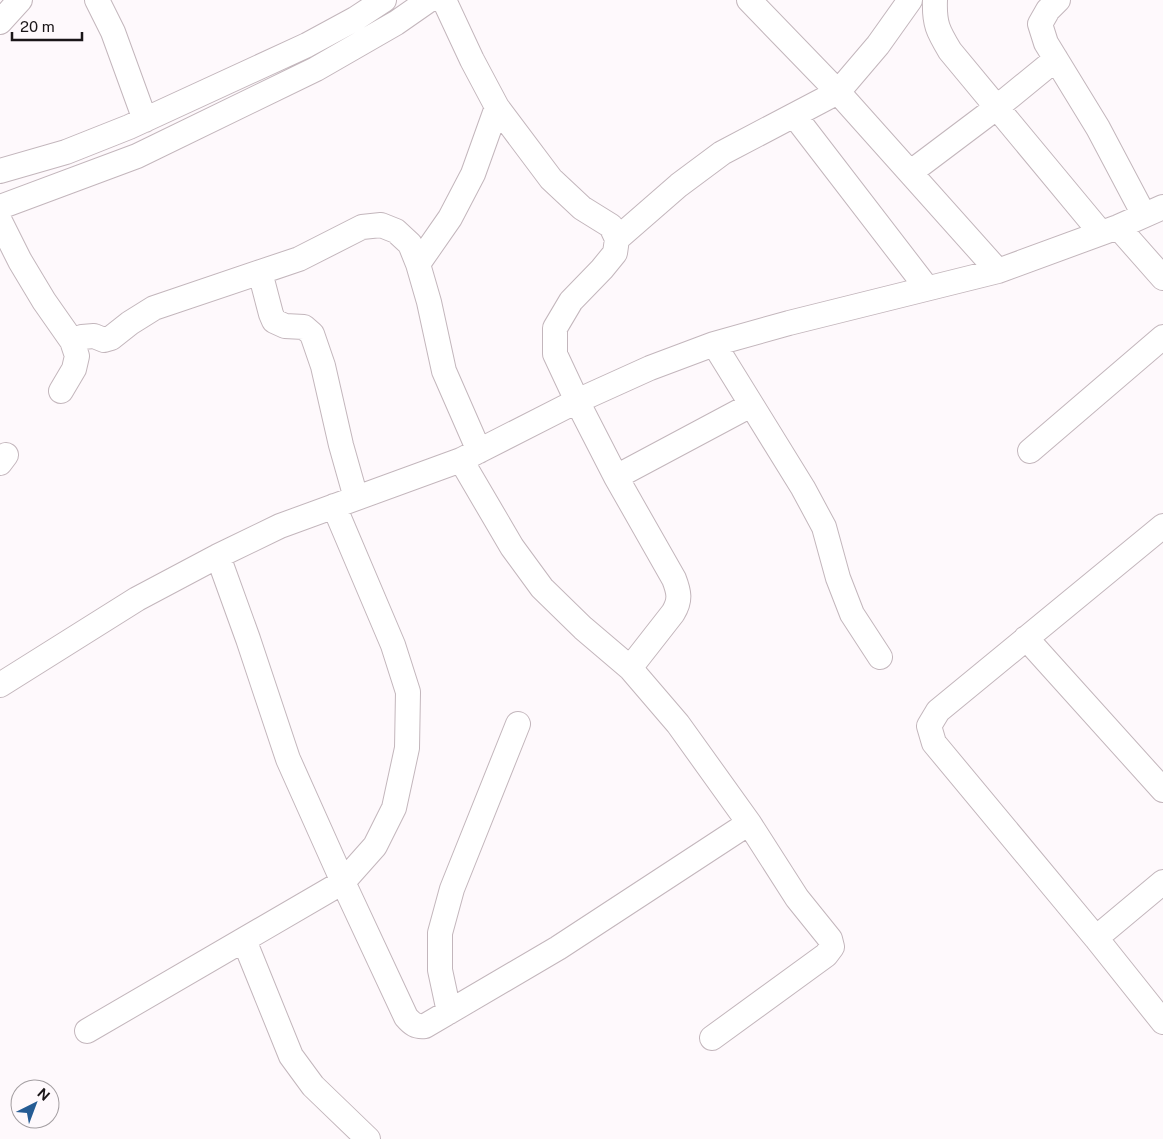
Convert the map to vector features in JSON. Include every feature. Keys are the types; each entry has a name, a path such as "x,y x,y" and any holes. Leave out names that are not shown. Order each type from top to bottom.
{"street":[{"path":"0,22 20,0"},
{"path":"97,0 113,32 145,120"},
{"path":"0,171 66,152 145,120 307,45 355,19 384,0"},
{"path":"0,206 137,156 316,69 396,24 429,0"},
{"path":"444,0 472,60 498,107 551,179 582,208 611,226 617,239 615,253 571,301 555,328 555,354 616,477 674,579 679,593 679,603 674,612 630,668"},
{"path":"749,0 838,92 998,270"},
{"path":"617,239 679,185 722,153 838,92 878,45 910,0"},
{"path":"935,0 934,16 938,30 950,51 996,108 1110,230 1163,278"},
{"path":"0,685 136,599 218,556 280,526 470,455 577,401 650,368 714,344 998,270 1110,230 1153,211 1098,128 1046,43 1040,24 1048,10 1058,0"},
{"path":"911,172 996,108 1056,59"},
{"path":"418,264 450,218 473,174 498,107"},
{"path":"794,115 927,288"},
{"path":"0,221 20,261 44,301 72,341 77,356 74,369 61,391"},
{"path":"72,341 82,337 94,336 104,340 111,338 154,308 299,259 362,227 380,225 396,231 410,244 429,302 444,371 470,455 512,547 542,588 583,628 630,668 678,724 749,823 797,898 830,939 832,947 826,955 712,1038"},
{"path":"87,1031 343,882 375,846 394,808 407,748 408,692 345,502 341,445 323,366 312,334 304,327 285,326 274,320 260,272"},
{"path":"1030,451 1163,337"},
{"path":"714,344 803,488 824,527 838,578 852,614 880,657"},
{"path":"616,477 751,405"},
{"path":"1163,526 938,711 929,726 934,743 1096,938 1163,1022"},
{"path":"218,556 248,638 288,759 406,1017 412,1024 419,1027 425,1026 558,948 749,823"},
{"path":"1026,638 1163,790"},
{"path":"450,1012 440,970 440,933 452,889 518,724"},
{"path":"1096,938 1163,882"},
{"path":"244,940 291,1056 313,1086 368,1139"}]}
